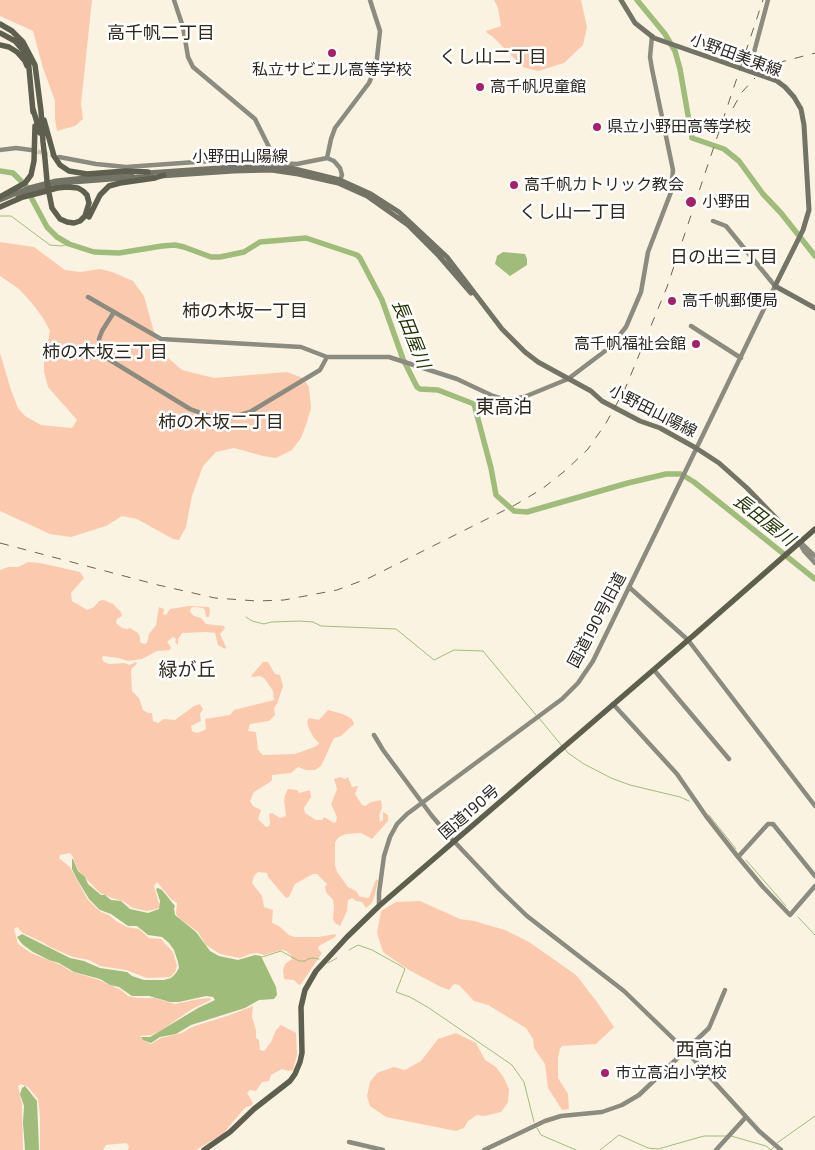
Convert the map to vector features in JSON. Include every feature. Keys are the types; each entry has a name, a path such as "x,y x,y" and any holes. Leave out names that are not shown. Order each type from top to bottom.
{"highway":[{"path":"0,24 12,31 25,45 35,65 36,80"},
{"path":"0,32 12,36 24,46 33,65 41,111 46,181"},
{"path":"0,32 10,37 22,48 28,58 35,131 34,165 31,174 25,183 0,198"},
{"path":"0,45 9,47 17,52 25,61 29,72"},
{"path":"33,109 40,134 50,209 56,219 66,225 77,225 85,221 90,216 100,195 109,186 164,175"},
{"path":"41,111 52,153 56,160 65,168 87,174 126,171 148,172"},
{"path":"0,206 23,197 71,186 78,188 87,195 90,203 87,214 76,222 63,221 52,208 48,194"},
{"name":"国道190号","path":"204,1150 230,1132 254,1109 290,1081 295,1074 302,1053 302,1001 309,981 319,966 379,906 815,529"}],"main road":[{"name":"小野田美東線","path":"620,0 635,23 652,36 668,44 781,84 794,97 802,112 804,125 809,198 808,216 775,286"},
{"name":"小野田山陽線","path":"0,198 56,181 78,178 233,167 291,168 339,182 367,196 408,225 439,256 489,312 502,330 525,352 538,362 591,392 602,401 640,421 660,428 696,448 732,474 800,542"},
{"name":"小野田山陽線","path":"0,206 30,192 89,180 271,170 339,182"},
{"path":"775,286 815,308"}],"street":[{"path":"174,0 188,57 193,67 255,119 277,163"},
{"path":"327,158 332,134 369,83 376,67 380,30 370,0"},
{"path":"746,71 768,0"},
{"path":"88,297 161,339 300,347 327,357 389,357 457,379 494,396 508,400 524,397 568,379 609,348 626,327 641,292 648,252 671,192 673,170 650,57 652,36"},
{"path":"0,150 16,148 31,150"},
{"path":"59,156 96,164 126,167 224,160 297,164 327,158 339,166 342,175 339,182"},
{"path":"713,221 726,226 775,286"},
{"name":"国道190号旧道","path":"379,906 384,856 388,842 397,824 572,690 583,677 593,661 775,286"},
{"path":"114,312 102,331 100,339 100,349 105,357 190,409 212,417 230,418 250,412 320,370 327,357"},
{"path":"691,326 741,358"},
{"path":"800,542 815,556"},
{"path":"800,542 804,551 815,563"},
{"path":"629,587 688,640 815,806"},
{"path":"654,670 729,759"},
{"path":"613,704 677,774 738,858 790,915 815,886"},
{"path":"374,735 422,803 454,842 514,904 624,991 686,1051 746,1118 781,1150"},
{"path":"738,858 768,824 773,824 815,876"},
{"path":"484,1150 552,1118 602,1112 622,1105 639,1095 709,1028 725,990"},
{"path":"716,1150 746,1118"},
{"path":"349,1142 383,1150"}],"shaded area":[{"path":"0,0 92,0 81,104 83,119 75,126 57,131 55,101 43,68 33,31 0,16"},
{"path":"494,0 581,0 587,27 583,45 564,63 538,71 523,67 486,31 501,26 498,8"},
{"path":"0,242 34,247 65,270 80,272 100,269 133,281 144,296 159,350 182,370 214,378 287,372 303,378 309,387 311,408 301,438 292,450 276,458 234,448 216,452 203,466 192,496 186,527 179,540 173,539 137,519 122,516 106,526 71,537 50,534 0,511 0,353 18,408 25,416 41,425 72,428 77,420 48,387 44,372 44,362 50,331 31,302 19,289 0,276"},
{"path":"503,252 525,254 527,265 510,276 495,264 497,256"},
{"path":"28,562 80,572 84,578 71,593 72,601 87,610 94,607 99,601 104,600 113,604 121,612 122,616 117,619 116,623 122,628 130,628 138,633 140,642 144,644 147,643 149,634 156,625 159,607 164,609 163,614 166,615 170,609 189,606 209,607 209,617 206,617 203,608 194,607 191,608 190,612 194,616 201,618 206,624 224,626 225,628 220,634 226,647 225,649 218,645 215,633 182,633 178,639 178,645 173,637 167,642 171,647 170,650 157,651 142,659 128,661 103,656 104,662 109,664 125,663 129,665 136,662 137,664 132,668 131,672 132,691 139,698 143,710 152,713 153,721 158,723 164,719 175,720 194,706 200,704 203,709 200,714 201,721 191,726 192,731 197,733 205,730 205,719 230,715 234,710 274,700 273,691 265,679 260,676 251,676 263,662 268,662 275,674 280,675 283,686 274,708 275,715 269,721 250,724 248,731 256,732 258,750 263,755 295,754 317,746 319,743 314,738 307,722 309,718 319,720 328,710 343,714 352,719 354,724 341,736 334,738 321,766 315,770 306,770 298,767 291,773 272,775 270,782 254,792 250,801 253,806 261,810 258,819 266,827 270,823 269,814 272,813 280,818 286,816 284,800 288,789 297,790 299,793 310,790 311,797 304,808 305,813 316,820 322,820 324,817 334,823 336,822 337,817 331,804 337,789 334,779 340,777 345,779 348,777 352,787 358,786 355,794 362,805 365,806 371,802 381,800 380,822 383,820 383,812 388,815 388,821 372,839 361,833 346,834 339,837 335,842 335,865 337,872 348,887 356,891 360,897 369,898 377,879 378,881 374,898 366,908 362,902 352,898 348,900 347,911 340,926 333,919 333,900 326,892 325,887 327,884 317,874 313,874 295,884 289,897 286,898 268,877 267,873 258,872 254,876 252,883 262,896 264,907 273,910 272,923 294,937 318,937 336,934 335,937 319,946 318,949 322,953 299,985 294,980 284,979 283,970 285,964 292,959 291,955 286,951 282,950 264,955 250,954 240,958 220,954 206,945 198,932 179,918 176,914 177,903 171,899 157,882 154,886 160,907 147,911 133,908 123,901 100,893 78,870 70,853 60,855 59,858 70,867 88,900 101,912 127,927 139,929 149,938 161,939 173,952 177,966 175,972 170,977 147,978 126,970 100,966 89,960 73,957 50,947 23,933 17,927 14,929 18,944 31,953 61,965 70,971 99,980 121,990 128,996 155,998 175,1004 210,998 211,1000 192,1009 160,1031 151,1035 140,1036 151,1044 161,1038 182,1033 192,1027 253,1006 252,1017 260,1050 264,1051 281,1025 296,1033 297,1055 293,1070 282,1069 271,1075 269,1081 262,1082 256,1091 250,1090 247,1093 253,1103 251,1106 246,1107 242,1111 223,1134 196,1150 128,1150 129,1146 126,1143 106,1145 103,1150 40,1150 38,1099 28,1087 21,1084 18,1086 22,1104 23,1150 0,1150 0,570 8,567 18,567"},
{"path":"72,859 88,884 101,895 105,895 111,900 121,901 130,909 148,913 159,909 160,901 156,889 162,890 175,906 175,915 196,932 210,951 219,956 238,960 255,955 261,956 276,987 277,995 274,999 259,1000 245,1008 191,1025 176,1034 160,1037 151,1043 143,1040 141,1037 150,1037 215,1000 213,997 206,996 170,1002 149,996 132,996 119,987 110,985 100,979 74,972 59,963 33,952 22,944 17,937 22,934 70,958 84,961 100,968 127,972 144,980 171,978 179,968 174,950 162,937 148,935 137,926 128,926 111,914 100,910 89,899 72,869"},
{"path":"420,901 460,919 505,930 529,942 576,975 597,1002 614,1027 596,1044 562,1046 560,1049 558,1078 568,1094 569,1109 562,1110 548,1088 545,1064 534,1048 533,1039 526,1028 488,1005 474,1001 459,985 454,984 449,990 439,986 409,970 383,952 377,933 381,911 396,902"},
{"path":"456,1033 476,1043 485,1060 496,1067 504,1078 509,1089 508,1102 501,1112 484,1116 477,1115 468,1121 464,1128 456,1131 386,1117 370,1106 367,1096 370,1082 377,1073 394,1067 405,1070 421,1061 438,1039"},
{"path":"25,1086 37,1101 39,1150 25,1150 24,1106 20,1094"}],"waterway":[{"path":"637,0 665,34 675,51 692,138 724,149 739,161 763,194 781,213 815,256"},
{"name":"長田屋川","path":"0,171 13,173 27,187"},
{"name":"長田屋川","path":"32,199 47,227 57,237 69,244 94,252 119,253 175,245 211,257 220,257 244,252 260,242 306,238 357,255 382,300 403,359 417,387 420,389 438,390 474,404 496,495 514,511 527,512 628,483 666,474 681,474 694,482 815,579"},
{"path":"0,216 11,216 50,245 61,246 69,244"},
{"path":"246,617 252,621 264,624 300,621 313,622 321,626 396,629 434,660 454,650 483,651 536,715"},
{"path":"539,718 562,746"},
{"path":"565,749 584,764 611,778 689,801"},
{"path":"709,815 736,849"},
{"path":"746,860 786,906"},
{"path":"798,917 815,935"},
{"path":"349,950 358,945 372,950 401,966 405,969 396,992 410,997 429,1008 512,1065 524,1082 534,1122"},
{"path":"262,957 281,951 299,961 313,958 319,959"},
{"path":"328,963 337,958"},
{"path":"777,1143 815,1116"},
{"path":"537,1128 541,1135 576,1150"},
{"path":"600,1150 619,1135 648,1148 658,1149 704,1136 727,1136"},
{"path":"731,1136 766,1146 771,1150 775,1146"}],"tunnel":[{"path":"31,150 56,156"}],"railway":[{"path":"0,543 158,585 215,598 257,601 284,600 337,590 369,578 515,505 542,489 588,449 606,423 625,389 667,287 763,0"},
{"path":"762,73 781,62 815,53"},
{"path":"733,108 742,92 755,78"}],"place":[{"name":"私立サビエル高等学校","path":"332,53"},
{"name":"高千帆児童館","path":"480,87"},
{"name":"県立小野田高等学校","path":"597,127"},
{"name":"高千帆カトリック教会","path":"514,185"},
{"name":"小野田","path":"691,202"},
{"name":"高千帆郵便局","path":"672,301"},
{"name":"高千帆福祉会館","path":"696,344"},
{"name":"市立高泊小学校","path":"605,1073"}],"district":[{"name":"高千帆二丁目","path":"161,33"},
{"name":"くし山二丁目","path":"493,57"},
{"name":"くし山一丁目","path":"573,212"},
{"name":"日の出三丁目","path":"724,257"},
{"name":"柿の木坂一丁目","path":"245,311"},
{"name":"柿の木坂三丁目","path":"105,352"},
{"name":"東高泊","path":"504,407"},
{"name":"柿の木坂二丁目","path":"221,422"},
{"name":"緑が丘","path":"187,670"},
{"name":"西高泊","path":"704,1050"}]}
